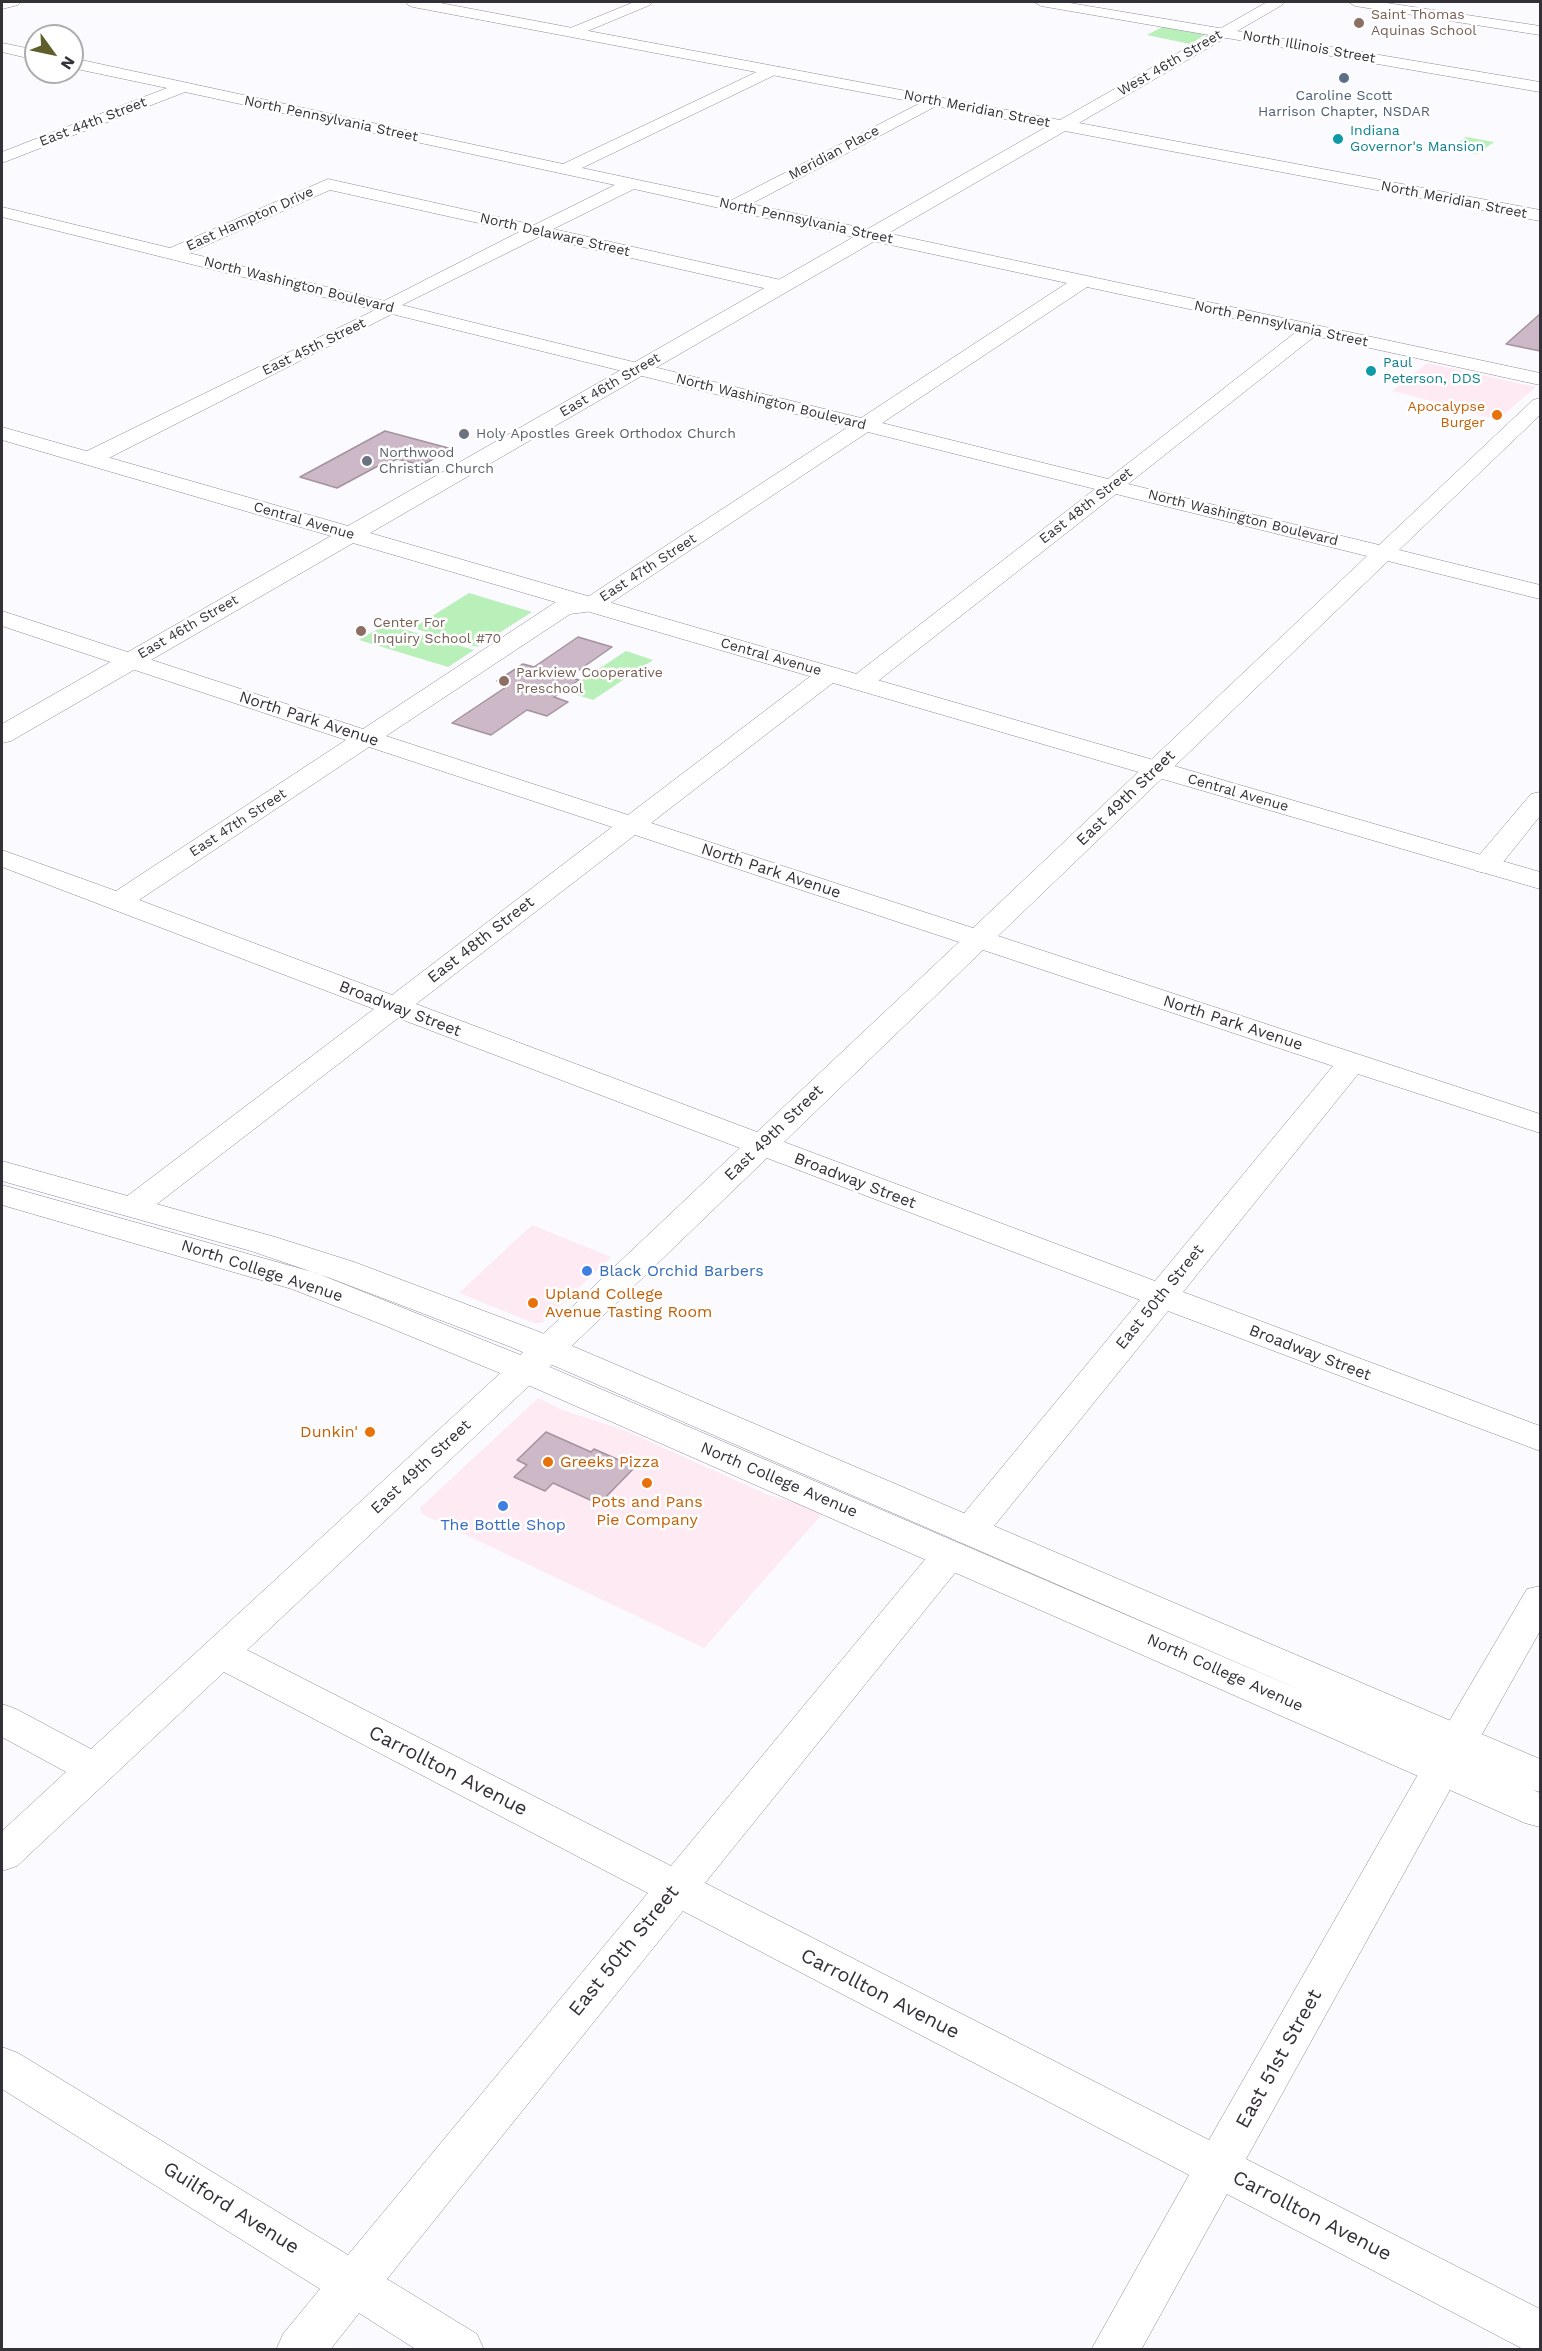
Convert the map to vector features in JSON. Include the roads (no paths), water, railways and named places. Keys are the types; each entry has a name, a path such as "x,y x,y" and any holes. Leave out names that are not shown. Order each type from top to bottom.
{"main road":[{"name":"North Meridian Street","path":"413,2 1540,216"},
{"name":"West 46th Street","path":"1062,125 1278,2"},
{"name":"East 46th Street","path":"2,735 1062,125"},
{"name":"Central Avenue","path":"2,433 1540,881"},
{"name":"North College Avenue","path":"2,1171 133,1207 342,1270 536,1359 1450,1755 1540,1810"},
{"name":"North College Avenue","path":"2,1194 304,1281 536,1359"},
{"name":"North College Avenue","path":"1450,1755 1540,1776"}],"street":[{"path":"2,5 13,2"},
{"path":"573,32 645,2"},
{"name":"North Illinois Street","path":"1050,2 1540,87"},
{"path":"1355,2 1540,31"},
{"path":"2,48 24,53"},
{"name":"North Pennsylvania Street","path":"84,66 1540,379"},
{"path":"565,169 773,70"},
{"path":"1522,84 1540,70"},
{"name":"East 44th Street","path":"2,158 184,87"},
{"name":"Meridian Place","path":"733,206 934,100"},
{"name":"North Delaware Street","path":"328,184 781,286"},
{"name":"East Hampton Drive","path":"171,254 328,184"},
{"name":"East 45th Street","path":"91,458 383,313 393,302 631,184"},
{"name":"North Washington Boulevard","path":"2,212 1540,592"},
{"name":"East 47th Street","path":"118,902 564,607 592,605 1083,281"},
{"name":"East 48th Street","path":"860,683 1311,330"},
{"name":"East 49th Street","path":"2,1856 536,1359 1540,404"},
{"name":"North Park Avenue","path":"2,618 1540,1124"},
{"name":"East 48th Street","path":"133,1207 829,674"},
{"path":"1486,865 1540,800"},
{"name":"Broadway Street","path":"2,858 1540,1439"},
{"name":"East 50th Street","path":"300,2349 1352,1062"},
{"name":"East 51st Street","path":"1116,2349 1540,1599"},
{"name":"Carrollton Avenue","path":"220,1653 1540,2333"},
{"path":"2,1719 94,1769"},
{"name":"Guilford Avenue","path":"2,2066 460,2349"}],"place":[{"name":"Saint Thomas Aquinas School","path":"1359,23"},
{"name":"Caroline Scott Harrison Chapter, NSDAR","path":"1344,78"},
{"name":"Indiana Governor's Mansion","path":"1338,139"},
{"name":"Paul Peterson, DDS","path":"1371,371"},
{"name":"Apocalypse Burger","path":"1497,415"},
{"name":"Holy Apostles Greek Orthodox Church","path":"464,434"},
{"name":"Northwood Christian Church","path":"367,461"},
{"name":"Center For Inquiry School #70","path":"361,631"},
{"name":"Parkview Cooperative Preschool","path":"504,681"},
{"name":"Black Orchid Barbers","path":"587,1271"},
{"name":"Upland College Avenue Tasting Room","path":"533,1303"},
{"name":"Dunkin'","path":"370,1432"},
{"name":"Greeks Pizza","path":"548,1462"},
{"name":"Pots and Pans Pie Company","path":"647,1483"},
{"name":"The Bottle Shop","path":"503,1506"}]}
